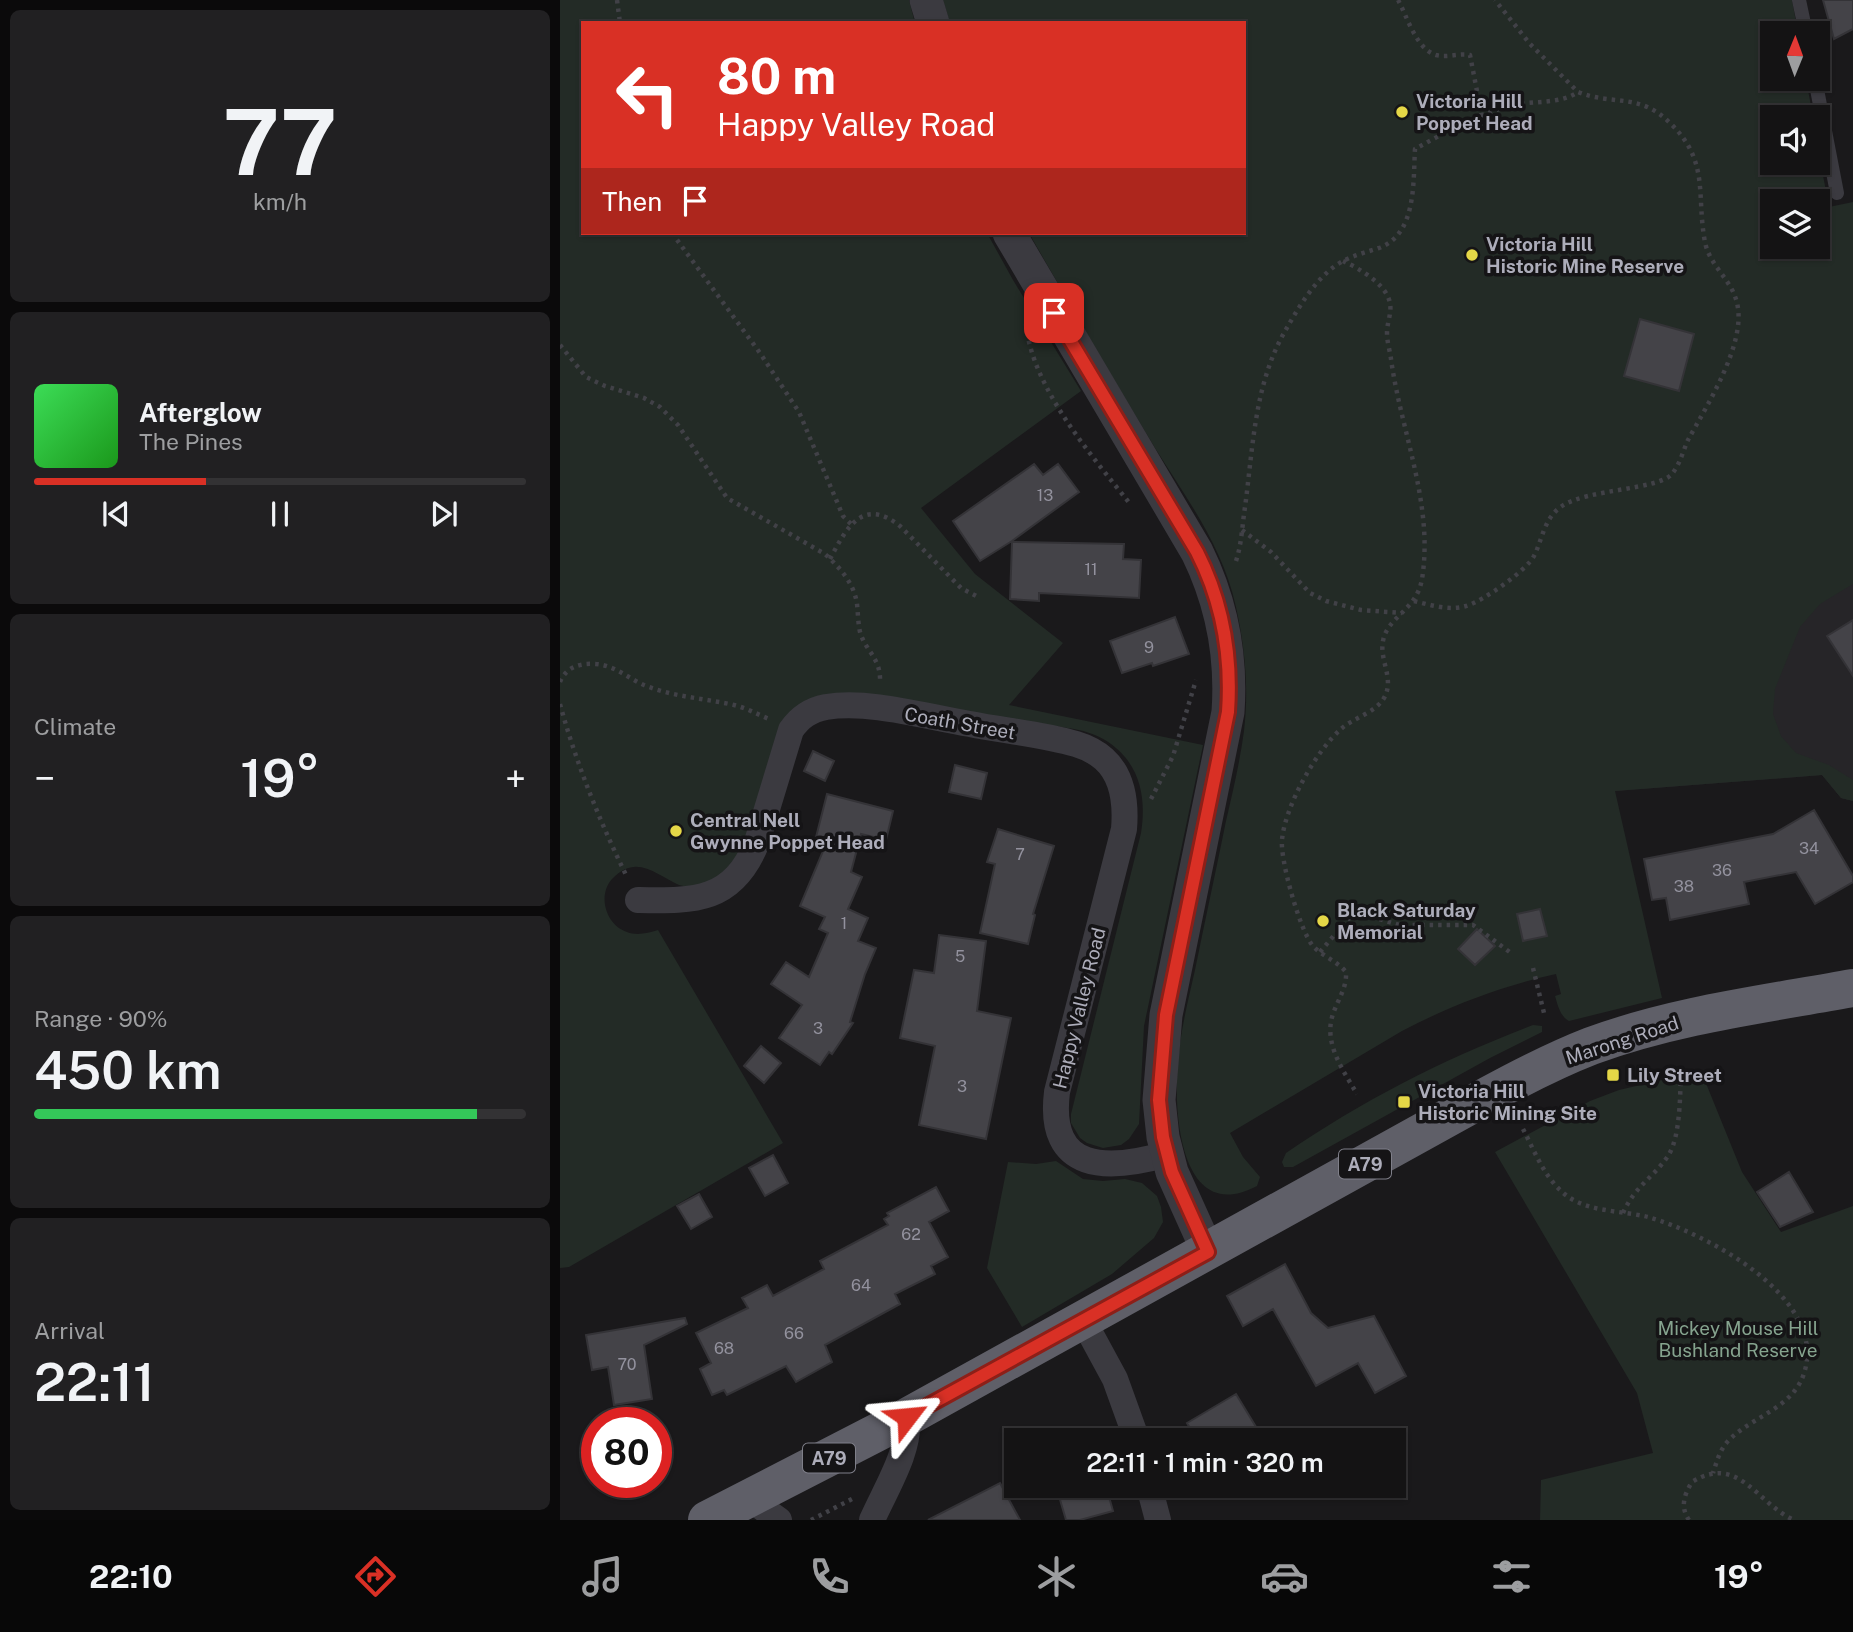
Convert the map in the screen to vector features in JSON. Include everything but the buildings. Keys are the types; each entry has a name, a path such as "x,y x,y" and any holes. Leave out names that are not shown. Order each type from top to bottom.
{"highway":[{"name":"Marong Road","path":"707,1520 764,1510 907,1417 1489,1095 1570,1054 1682,1020 1853,988"}],"street":[{"path":"926,0 932,21"},
{"path":"1010,235 1188,535 1214,589 1228,654 1228,712 1166,1015 1159,1100 1167,1154 1181,1195 1208,1252"},
{"name":"Coath Street","path":"797,723 826,707 875,708 1059,740 1094,752 1111,766"},
{"path":"638,900 701,896 722,889 734,881 757,842 786,742 797,723"},
{"name":"Happy Valley Road","path":"1111,766 1125,804 1124,829 1057,1092 1057,1128 1071,1152 1095,1162 1125,1163 1167,1154"},
{"path":"1083,1320 1115,1379 1133,1428"},
{"path":"872,1520 907,1441 907,1417"},
{"path":"1153,1498 1158,1520"}],"lane":[{"path":"1799,0 1803,21"},
{"path":"1817,91 1838,193"}],"path":[{"path":"617,0 620,21"},
{"path":"1398,0 1418,39 1431,53 1446,56 1469,55 1482,117"},
{"path":"1414,601 1437,606 1467,606 1527,566 1545,525 1561,506 1607,492 1650,484 1671,476 1719,383 1734,342 1738,304 1705,245 1702,187 1692,150 1684,138 1670,122 1645,105 1578,92 1530,44 1495,0"},
{"path":"1214,589 1235,564 1257,412 1271,356 1311,291 1329,271 1343,261 1380,247 1398,235 1409,214 1415,149 1506,107 1563,99 1578,92"},
{"path":"673,235 760,353 799,412 843,516 851,524"},
{"path":"1343,261 1382,287 1391,304 1392,312 1387,331 1395,389 1415,468 1423,519 1422,578 1414,601 1386,631 1383,639 1388,681 1384,698 1338,732 1307,774 1285,821 1282,842 1286,869 1306,935 1320,953 1346,972 1330,1035 1339,1062 1357,1094"},
{"path":"1026,322 1030,347 1054,397 1097,463 1136,511"},
{"path":"560,345 586,377 604,386 644,398 670,415 721,491 734,503 830,559 845,574 856,600 860,631 878,663 880,693 875,708"},
{"path":"830,559 851,524 869,515 891,519 961,588 980,598"},
{"path":"1242,530 1271,552 1310,593 1326,601 1361,610 1403,613"},
{"path":"560,682 568,670 575,666 599,664 671,694 746,708 797,723"},
{"path":"1151,800 1173,756 1199,671"},
{"path":"560,704 566,728 603,825 638,900"},
{"path":"1320,953 1347,920 1363,914 1399,925 1473,925 1511,953"},
{"path":"1533,968 1544,1013"},
{"path":"1623,1213 1639,1186 1668,1156 1676,1127 1681,1069"},
{"path":"1523,1129 1536,1157 1560,1190 1572,1200 1647,1217 1706,1238 1774,1288 1802,1325 1808,1358 1798,1388 1775,1410 1730,1440 1719,1455 1713,1473"},
{"path":"1689,1520 1683,1509 1686,1491 1692,1482 1713,1473 1726,1473 1741,1478 1768,1504 1794,1520"},
{"path":"811,1520 853,1498"}],"shaded area":[{"path":"1853,528 1853,801 1841,798 1822,775 1615,791"}],"green space":[{"path":"560,0 909,0 914,21 581,21 581,235 988,235 1081,391 921,508 975,574 1063,643 1009,705 1203,745 1144,1026 1139,1124 1129,1139 1121,1145 1103,1148 1080,1138 1071,1123 1071,1114 1141,833 1141,792 1126,758 1105,740 1088,732 1069,728 818,700 766,809 719,879 703,885 683,886 646,868 638,867 621,871 612,879 605,893 609,917 620,928 635,934 658,930 783,1143 569,1267 560,1268"},
{"path":"943,0 1792,0 1796,21 1760,21 1760,91 1808,91 1811,105 1760,105 1760,175 1823,175 1826,189 1760,189 1760,259 1830,259 1830,207 1853,202 1853,584 1820,604 1800,627 1775,689 1773,714 1781,736 1796,753 1829,765 1853,780 1853,801 1841,798 1822,775 1615,791 1662,998 1569,1021 1558,1007 1555,996 1561,994 1556,974 1496,990 1439,1013 1402,1031 1230,1133 1243,1157 1260,1177 1257,1186 1233,1194 1214,1192 1200,1181 1189,1164 1182,1143 1177,1097 1178,1064 1183,1023 1244,731 1244,653 1236,607 1222,564 1203,524 1155,448 1030,235 1246,235 1246,21 949,21"},
{"path":"1533,1025 1542,1026 1542,1032 1293,1167 1284,1167 1282,1162 1286,1153 1345,1115 1437,1066"},
{"name":"Mickey Mouse Hill Bushland Reserve","path":"1701,1071 1742,1172 1781,1232 1853,1206 1853,1520 1540,1520 1541,1480 1653,1453 1637,1393 1495,1152 1590,1101 1619,1090"},
{"path":"1056,1161 1083,1179 1125,1179 1142,1183 1157,1196 1163,1222 1154,1238 1112,1274 1022,1327 987,1268 1008,1162 1036,1164"}],"place":[{"name":"Victoria Hill Poppet Head","path":"1402,112"},
{"name":"Victoria Hill Historic Mine Reserve","path":"1472,255"},
{"name":"Central Nell Gwynne Poppet Head","path":"676,831"},
{"name":"Black Saturday Memorial","path":"1323,921"},
{"name":"Lily Street","path":"1613,1075"},
{"name":"Victoria Hill Historic Mining Site","path":"1404,1102"}],"route":[{"path":"907,1417 1208,1252 1172,1172 1163,1137 1159,1100 1162,1042 1172,981 1221,757 1228,712 1230,686 1227,645 1214,589 1197,552 1054,313"}]}
